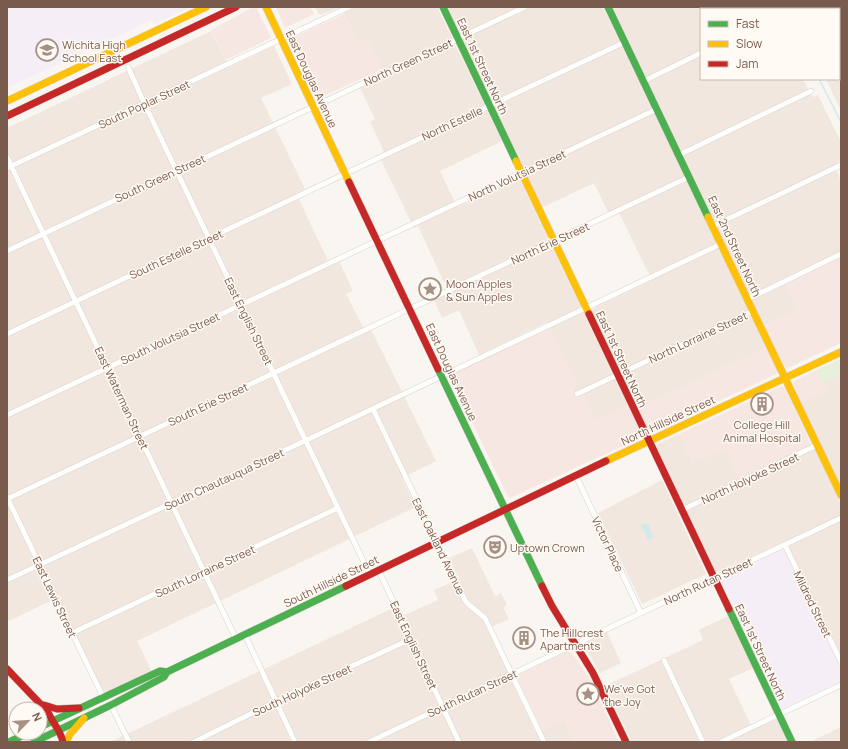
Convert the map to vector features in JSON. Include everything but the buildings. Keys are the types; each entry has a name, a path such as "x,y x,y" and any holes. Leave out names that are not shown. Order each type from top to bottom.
{"main road":[{"path":"7,101 206,7"},
{"path":"7,116 236,7"},
{"name":"East Douglas Avenue","path":"266,7 552,606 593,673 626,742"},
{"name":"East 1st Street North","path":"443,7 792,742"},
{"name":"East 2nd Street North","path":"610,8 841,495"},
{"name":"North Hillside Street","path":"505,510 841,352"},
{"name":"South Hillside Street","path":"34,742 111,705 164,677 167,672 505,510"},
{"path":"7,669 39,701"},
{"name":"South Hillside Street","path":"48,723 160,671 167,672"},
{"path":"48,707 58,710 79,708"},
{"path":"48,712 64,742"},
{"path":"64,742 84,718"}],"street":[{"name":"South Poplar Street","path":"9,167 348,7"},
{"name":"North Green Street","path":"313,107 525,7"},
{"name":"North Estelle","path":"345,173 625,42"},
{"path":"644,80 700,53"},
{"name":"East English Street","path":"128,67 370,575"},
{"path":"679,155 812,91"},
{"name":"South Green Street","path":"7,251 176,170 313,107"},
{"name":"North Volutsia Street","path":"377,240 657,109"},
{"name":"East Waterman Street","path":"7,157 9,167 76,302 236,639"},
{"path":"713,226 841,165"},
{"name":"South Estelle Street","path":"7,334 345,173"},
{"name":"North Erie Street","path":"409,308 554,241 689,176"},
{"name":"South Volutsia Street","path":"7,415 377,240"},
{"name":"South Chautauqua Street","path":"7,580 306,441 721,244"},
{"name":"North Lorraine Street","path":"748,299 841,254"},
{"name":"South Erie Street","path":"7,498 409,308"},
{"name":"North Lorraine Street","path":"577,394 753,311"},
{"name":"East Oakland Avenue","path":"373,409 465,600 485,618 544,742"},
{"name":"North Holyoke Street","path":"682,510 818,445"},
{"name":"Victor Place","path":"576,476 641,613"},
{"name":"East Lewis Street","path":"7,498 103,697"},
{"name":"South Lorraine Street","path":"72,633 338,508"},
{"name":"North Rutan Street","path":"575,644 841,518"},
{"name":"Mildred Street","path":"785,545 841,662"},
{"name":"East English Street","path":"379,571 459,742"},
{"path":"245,635 294,742"},
{"name":"South Holyoke Street","path":"194,742 411,639"},
{"name":"South Rutan Street","path":"368,742 575,644"},
{"path":"664,660 703,742"},
{"path":"721,742 841,684"},
{"path":"111,705 129,742"}],"shaded area":[{"name":"Wichita High School East","path":"7,7 191,7 154,24 152,20 7,88"},
{"path":"256,7 271,38 226,60 211,30"},
{"path":"276,7 310,7 314,14 285,28"},
{"path":"315,7 340,7 321,15"},
{"path":"341,7 437,7 502,141 440,171 457,207 515,180 520,180 628,406 596,421 583,395 577,398 571,387 577,384 547,322 479,355 459,310 442,318 434,300 449,293 418,226 414,228 381,160 386,156 370,122 375,119 360,88 385,76 368,40 358,44"},
{"path":"445,7 603,7 767,347 637,409 591,313 597,306 652,280 617,209 608,212 594,183 541,208"},
{"path":"611,7 778,8 700,8 700,80 804,80 811,95 814,97 818,95 841,142 841,160 834,165 841,181 841,251 783,279 798,310 764,325"},
{"path":"841,7 841,111 826,80 840,80 840,8 792,8"},
{"path":"344,14 358,44 368,39 382,69 317,99 290,39"},
{"path":"211,31 229,67 274,46 292,84 261,98 305,189 296,193 330,265 339,261 353,291 346,294 365,331 371,329 436,461 402,478 416,507 137,641 152,672 106,692 100,685 58,597 9,621 7,618 7,128"},
{"path":"841,257 841,343 786,368 783,366 764,325 798,309 785,284"},
{"path":"550,328 578,384 571,387 576,398 583,395 596,421 628,406 642,435 638,439 510,498 507,495 450,377 451,374"},
{"path":"767,347 778,370 776,374 653,432 648,431 637,409"},
{"path":"816,370 826,391 801,403 793,383"},
{"path":"841,374 841,487 801,403 826,391 822,383"},
{"path":"782,386 786,388 811,445 739,479 725,448 693,463 679,434"},
{"path":"679,434 693,463 725,448 742,483 813,449 817,451 841,503 841,656 786,541 718,572 715,571 656,445"},
{"path":"662,480 706,574 642,604 598,513"},
{"path":"472,548 495,596 501,593 507,605 503,607 509,619 487,629 536,733 564,720 575,742 110,742 393,608 398,618 438,600 434,590 459,579 449,558"},
{"path":"783,549 786,552 841,667 841,681 782,709 779,706 778,700 763,668 758,664 725,588 719,580 720,578"},
{"path":"728,616 753,668 729,679 753,729 777,719 788,742 632,742 605,686 703,640 699,630"},
{"path":"607,632 621,663 600,673 586,649 585,644"},
{"path":"568,651 572,653 589,677 619,742 575,742 564,720 542,730 517,675"},
{"path":"841,727 841,742 810,742"}],"green space":[{"path":"841,360 841,374 822,383 816,370"}],"water":[{"path":"644,523 649,525 650,531 654,536 651,540 647,539 646,533 641,528 642,524"}],"waterway":[{"path":"820,80 841,122"}],"traffic: fast":[{"path":"443,7 516,161"},
{"path":"608,7 708,217"},
{"path":"438,369 542,586"},
{"path":"34,742 111,705 164,677 167,672 346,586"},
{"path":"729,609 792,742"},
{"path":"48,723 160,671 167,672"}],"traffic: slow":[{"path":"7,101 206,7"},
{"path":"266,7 349,182"},
{"path":"516,161 589,314"},
{"path":"708,217 841,495"},
{"path":"606,461 841,352"},
{"path":"66,742 70,734 84,718"}],"traffic: jam":[{"path":"7,116 236,7"},
{"path":"349,182 438,369"},
{"path":"589,314 729,609"},
{"path":"346,586 606,461"},
{"path":"542,586 552,606 593,673 626,742"},
{"path":"7,669 48,712 63,742"},
{"path":"48,706 57,709 79,708"}],"place":[{"name":"Wichita High School East","path":"47,50"},
{"name":"Moon Apples & Sun Apples","path":"430,289"},
{"name":"College Hill Animal Hospital","path":"762,404"},
{"name":"Uptown Crown","path":"495,547"},
{"name":"The Hillcrest Apartments","path":"524,638"},
{"name":"We've Got the Joy","path":"588,694"}]}
